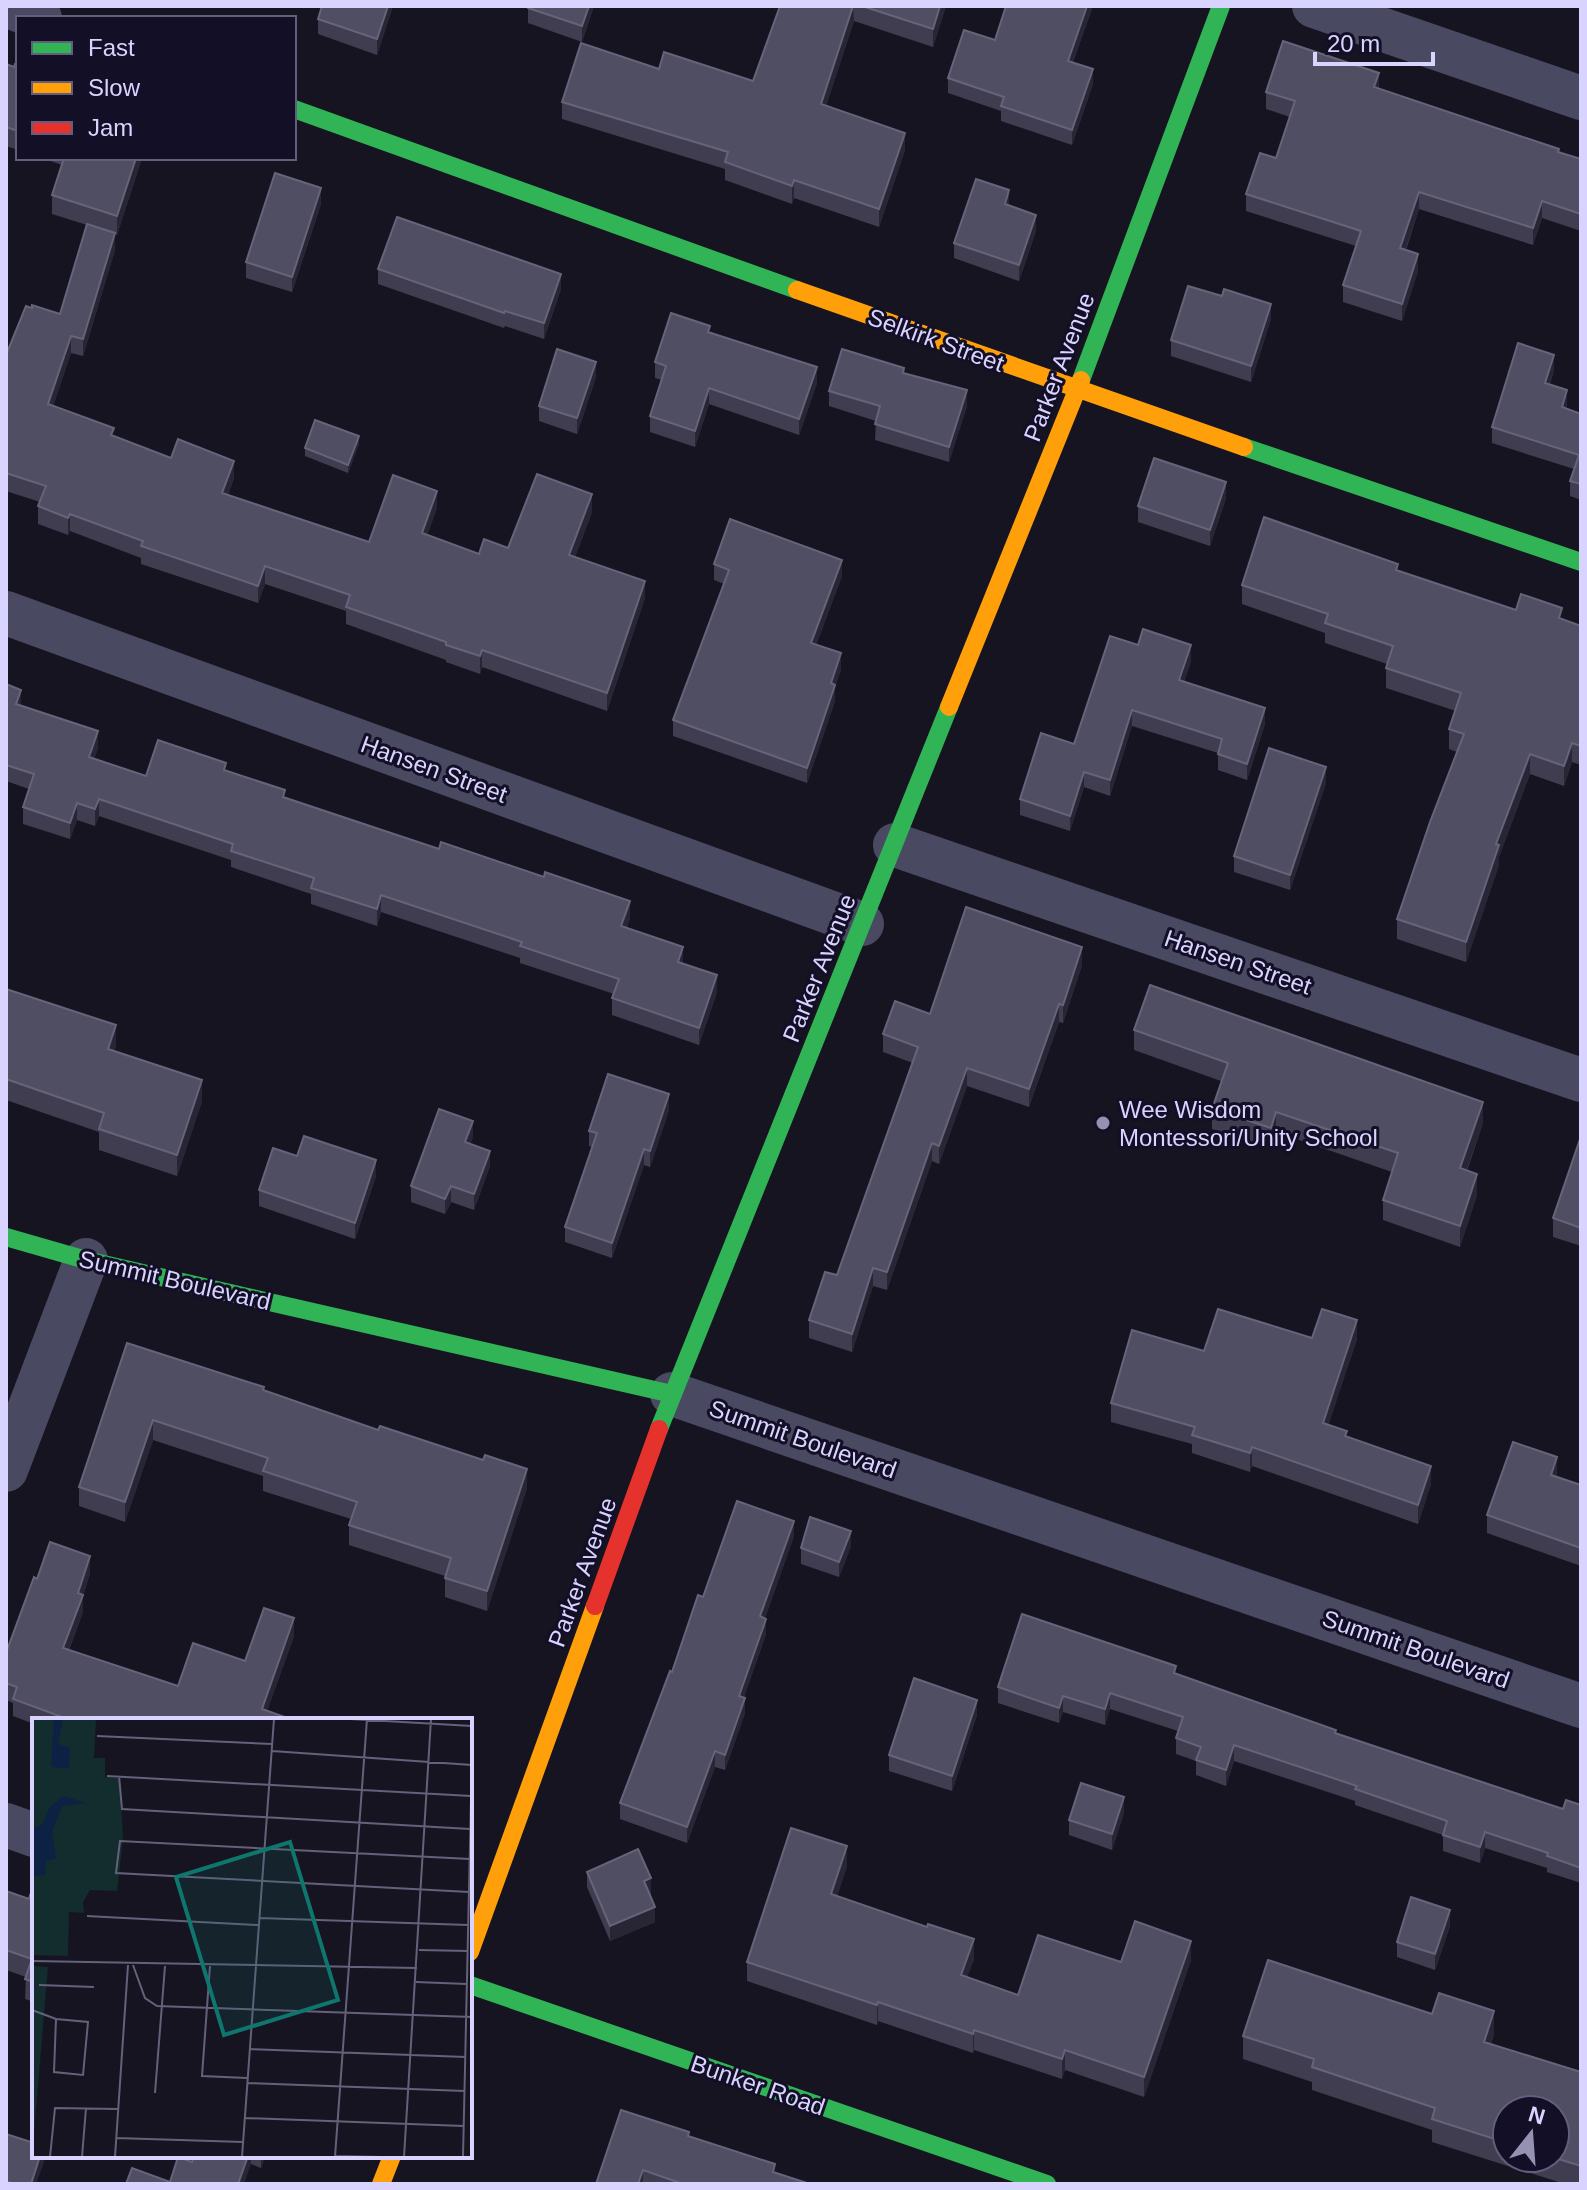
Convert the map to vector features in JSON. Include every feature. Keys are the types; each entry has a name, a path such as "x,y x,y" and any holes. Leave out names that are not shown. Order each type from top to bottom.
{"street":[{"path":"7,6 34,16"},
{"name":"Parker Avenue","path":"472,1946 672,1394 1077,390 1221,6"},
{"path":"1314,6 1581,98"},
{"name":"Selkirk Street","path":"296,110 1077,390 1581,562"},
{"name":"Hansen Street","path":"6,613 862,924"},
{"name":"Hansen Street","path":"895,845 1581,1080"},
{"name":"Summit Boulevard","path":"6,1237 86,1260 672,1394 1581,1706"},
{"path":"6,1470 86,1260"},
{"path":"6,1825 32,1834"},
{"name":"Bunker Road","path":"472,1986 1047,2184"},
{"path":"381,2184 391,2158"}],"building":[{"path":"322,6 388,6 377,39 318,19"},
{"path":"528,6 589,6 582,26"},
{"path":"780,6 853,6 821,104 905,133 879,209 794,180 792,186 725,162 728,152 562,102 581,43 659,69 664,52 753,81"},
{"path":"862,6 940,6 933,29"},
{"path":"1006,6 1087,6 1068,61 1093,69 1072,130 1001,106 1004,97 948,78 964,30 995,40"},
{"path":"1283,41 1379,73 1374,87 1581,159 1581,214 1542,201 1533,228 1419,192 1400,248 1418,254 1402,304 1343,285 1361,231 1246,194 1260,153 1276,158 1295,101 1266,92"},
{"path":"6,64 14,67 16,64 16,130 6,127"},
{"path":"63,160 135,160 117,216 52,195"},
{"path":"275,173 321,188 292,277 246,262"},
{"path":"976,179 1009,190 1005,204 1036,215 1019,265 954,243"},
{"path":"397,217 561,274 544,323 504,313 378,269"},
{"path":"87,224 115,233 83,339 71,336 48,404 114,428 111,435 171,458 178,439 234,461 222,493 369,542 393,475 437,491 422,533 479,554 484,539 508,548 537,474 592,494 569,555 645,581 607,693 482,650 480,656 446,645 446,642 346,607 350,595 265,566 258,586 141,546 143,541 70,514 68,518 38,506 46,486 6,473 6,355 26,306 60,314"},
{"path":"1188,286 1222,296 1224,289 1271,304 1251,366 1171,340"},
{"path":"671,313 710,326 708,332 817,367 799,419 709,388 695,431 650,416 666,366 655,362"},
{"path":"1518,343 1554,355 1545,383 1567,390 1562,407 1581,414 1581,484 1570,481 1579,455 1492,427"},
{"path":"557,349 596,362 577,418 539,406"},
{"path":"842,349 904,368 903,373 967,390 949,447 875,424 880,406 829,391"},
{"path":"315,420 359,436 348,465 305,448"},
{"path":"1154,458 1226,482 1210,530 1138,506"},
{"path":"1264,517 1398,564 1396,570 1516,610 1521,594 1562,608 1559,618 1581,626 1581,746 1572,743 1564,766 1530,754 1496,844 1499,845 1466,942 1397,919 1464,734 1449,729 1461,693 1386,668 1393,646 1325,623 1328,614 1242,585"},
{"path":"730,519 842,560 811,643 841,653 831,683 835,685 807,768 673,720 729,570 714,564"},
{"path":"1143,629 1191,645 1179,680 1265,708 1247,764 1218,754 1222,739 1132,710 1110,780 1084,772 1070,816 1020,799 1041,733 1074,744 1110,636 1138,645"},
{"path":"6,684 21,690 16,704 98,731 89,757 146,776 158,740 226,763 224,770 285,790 283,797 439,849 441,842 544,877 545,872 630,901 621,926 683,947 678,962 717,975 699,1028 612,998 619,979 520,946 522,942 381,895 377,909 311,888 314,878 231,851 233,844 99,799 95,809 77,803 70,823 23,807 34,774 6,765"},
{"path":"1269,748 1326,767 1290,875 1234,856"},
{"path":"966,907 1082,947 1063,1005 1059,1004 1029,1089 967,1068 939,1146 932,1143 887,1272 873,1268 852,1334 809,1320 825,1272 837,1275 918,1047 883,1034 895,1001 930,1014"},
{"path":"1150,985 1483,1102 1460,1168 1477,1174 1460,1226 1383,1200 1398,1153 1276,1112 1271,1128 1212,1109 1228,1063 1134,1030"},
{"path":"6,989 116,1025 108,1049 202,1080 177,1155 99,1129 104,1113 6,1079"},
{"path":"608,1074 669,1094 650,1151 644,1149 612,1243 565,1227 597,1133 589,1131"},
{"path":"439,1109 473,1121 465,1142 490,1151 474,1194 451,1186 445,1199 411,1186"},
{"path":"304,1136 376,1160 355,1223 259,1190 273,1148 297,1156"},
{"path":"1581,1140 1581,1228 1553,1218"},
{"path":"1218,1309 1312,1338 1322,1309 1357,1320 1323,1423 1347,1431 1345,1436 1431,1466 1418,1505 1252,1447 1250,1453 1192,1435 1195,1427 1111,1403 1132,1330 1204,1351"},
{"path":"127,1343 264,1387 263,1390 378,1430 380,1426 483,1460 485,1455 527,1469 487,1591 445,1578 451,1558 349,1525 357,1502 263,1471 268,1458 153,1420 125,1502 79,1487"},
{"path":"1513,1442 1557,1457 1551,1475 1581,1485 1581,1548 1487,1515"},
{"path":"737,1501 794,1521 760,1616 766,1619 739,1696 745,1698 725,1755 715,1751 687,1827 620,1803 672,1672 698,1595 703,1597"},
{"path":"810,1517 851,1531 839,1562 801,1548"},
{"path":"50,1542 90,1556 78,1593 83,1595 63,1648 178,1686 193,1643 245,1661 264,1608 294,1618 262,1709 287,1718 65,1718 13,1699 17,1687 6,1683 6,1653 34,1577 37,1579"},
{"path":"1022,1614 1176,1666 1174,1673 1336,1730 1335,1733 1563,1809 1566,1800 1581,1805 1581,1868 1547,1856 1548,1853 1485,1832 1480,1847 1443,1835 1447,1821 1355,1789 1357,1786 1234,1745 1226,1770 1196,1760 1201,1747 1176,1738 1183,1717 1110,1693 1105,1709 1063,1696 1059,1708 998,1687"},
{"path":"914,1678 977,1700 952,1776 889,1755"},
{"path":"1081,1783 1124,1797 1112,1834 1069,1820"},
{"path":"791,1828 847,1846 831,1894 927,1927 928,1924 974,1939 961,1975 1018,1995 1038,1935 1121,1962 1135,1921 1191,1941 1144,2077 1065,2050 1062,2059 974,2030 973,2034 747,1962"},
{"path":"638,1849 651,1878 644,1881 655,1907 610,1926 587,1872"},
{"path":"6,1891 29,1899 30,1895 32,1959 6,1950"},
{"path":"1411,1897 1450,1910 1435,1954 1397,1942"},
{"path":"32,1959 32,1981 25,1979"},
{"path":"1268,1960 1432,2014 1439,1993 1494,2011 1484,2042 1581,2072 1581,2166 1571,2163 1571,2094 1491,2094 1491,2138 1432,2119 1435,2108 1312,2067 1314,2059 1243,2036"},
{"path":"621,2110 775,2164 773,2172 810,2184 683,2184 643,2170 638,2184 596,2184"},
{"path":"6,2134 32,2142 32,2158 39,2158 31,2184 6,2181"},
{"path":"178,2158 192,2162 193,2158 247,2158 238,2184 126,2184 132,2168 170,2182"}],"traffic: fast":[{"path":"1081,380 1221,6"},
{"path":"296,110 797,290"},
{"path":"1244,447 1581,562"},
{"path":"659,1429 949,707"},
{"path":"6,1237 86,1260 672,1394"},
{"path":"472,1986 1047,2184"}],"traffic: slow":[{"path":"797,290 1244,447"},
{"path":"949,707 1081,380"},
{"path":"472,1946 595,1606"},
{"path":"381,2184 391,2158"}],"traffic: jam":[{"path":"595,1606 659,1429"}],"place":[{"name":"Wee Wisdom Montessori/Unity School","path":"1103,1123"}]}
